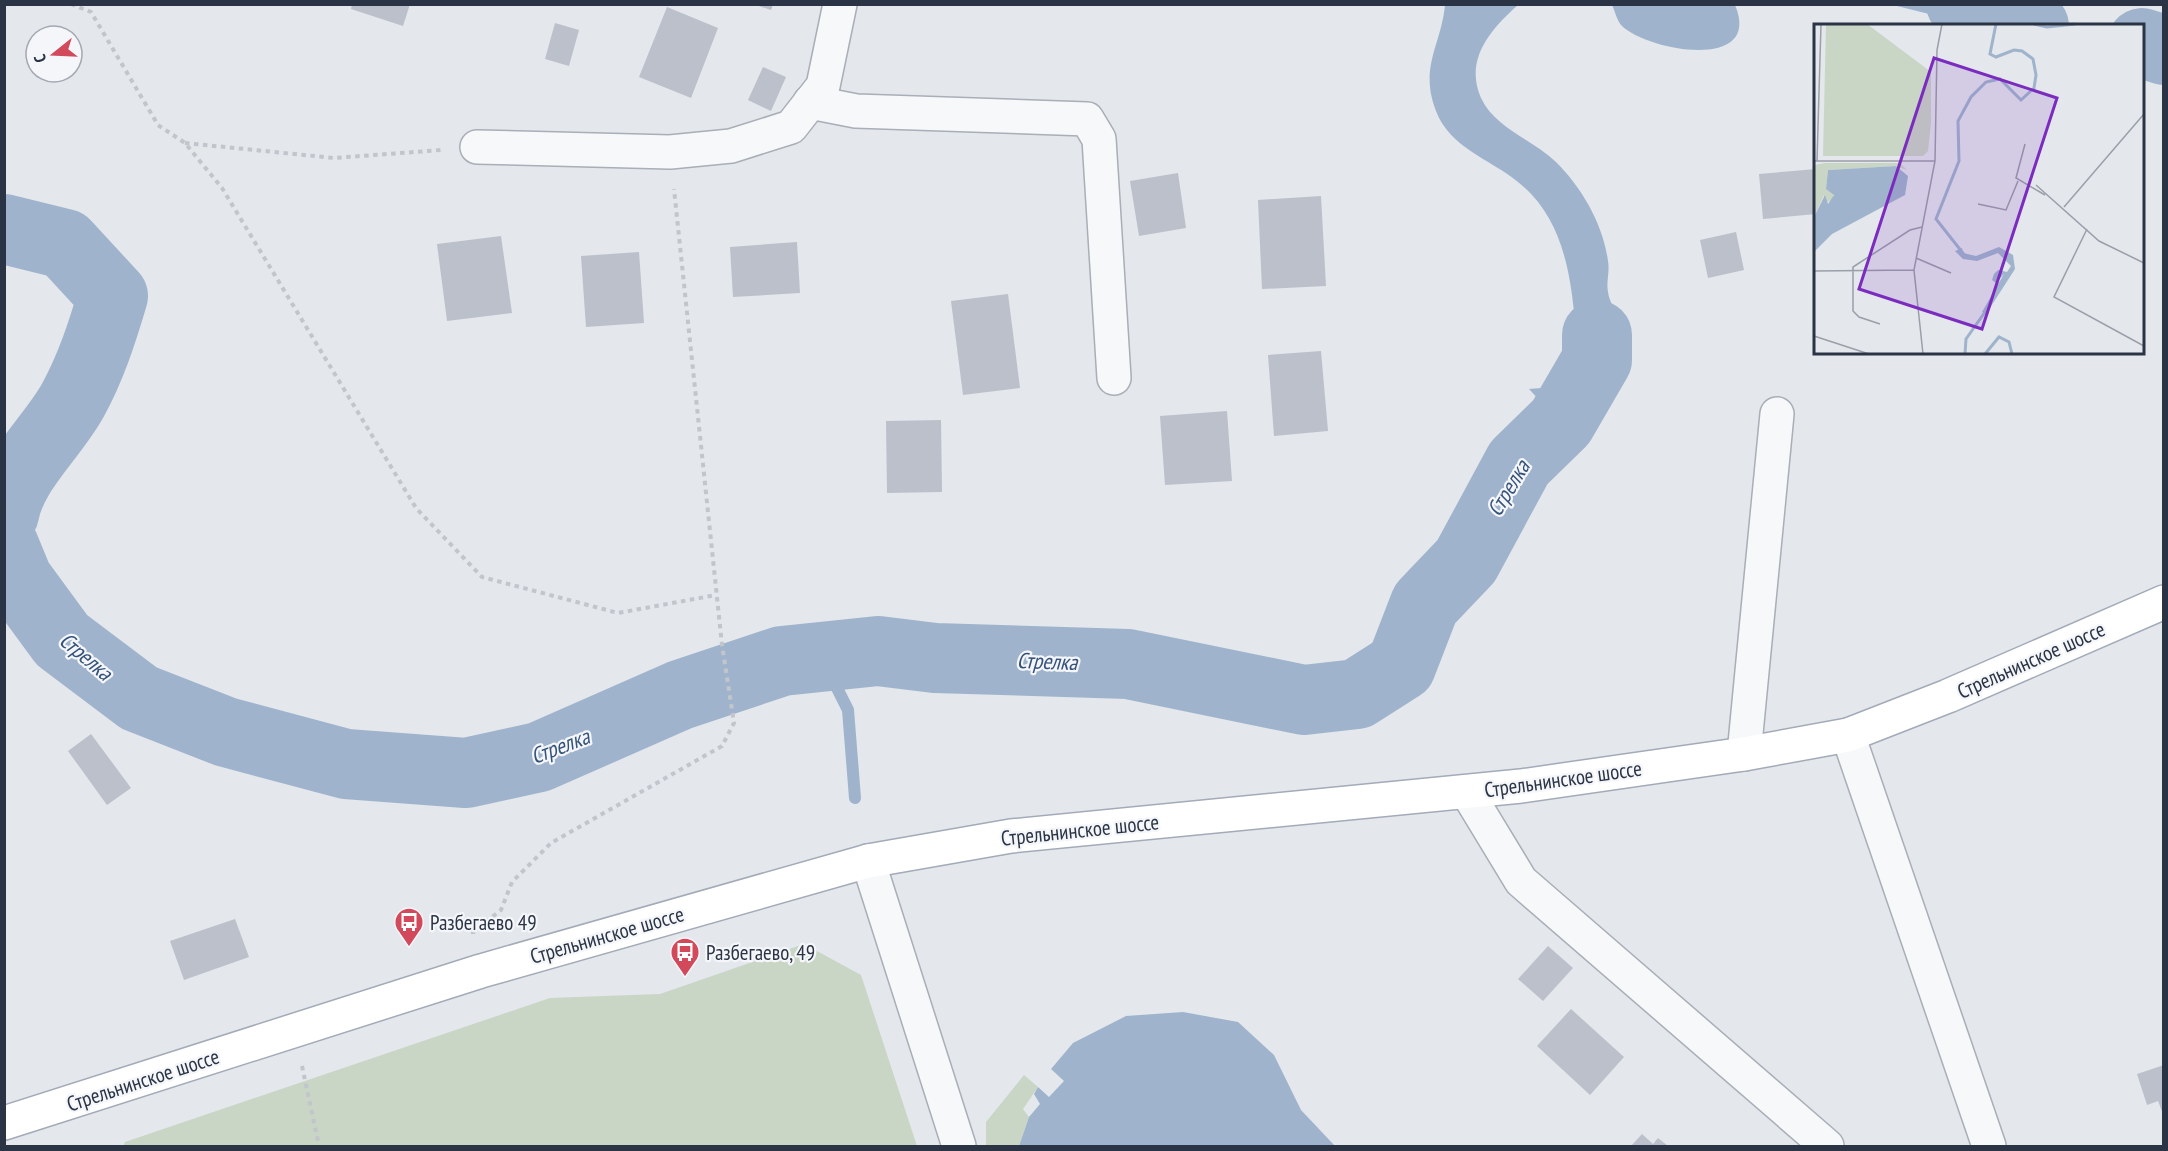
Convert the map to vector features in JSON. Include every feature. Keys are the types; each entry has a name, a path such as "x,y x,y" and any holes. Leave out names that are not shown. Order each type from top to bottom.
{"main road":[{"name":"Стрельнинское шоссе","path":"4,1123 481,971 868,861 1011,836 1521,786 1744,754 1848,735 1948,696 2163,602"}],"street":[{"path":"477,147 670,152 731,146 790,127 823,86 840,4"},
{"path":"810,102 856,111 1087,119 1099,139 1114,378"},
{"path":"1744,754 1777,414"},
{"path":"1848,735 1989,1146"},
{"path":"1467,792 1521,880 1827,1146"},
{"path":"868,861 959,1146"}],"path":[{"path":"70,4 91,12 158,125 185,142 222,188 416,508 482,577 618,613 717,595"},
{"path":"185,142 334,158 477,147"},
{"path":"474,939 473,932 501,910 512,882 551,843 722,746 734,723 722,645 670,152"},
{"path":"301,1066 319,1146"}],"green space":[{"path":"804,944 861,975 917,1146 123,1146 125,1142 550,998 660,994"},
{"path":"1024,1075 1038,1087 1023,1109 1029,1117 1019,1146 986,1146 986,1122"}],"water":[{"path":"1445,5 1518,5 1498,24 1478,58 1477,84 1481,98 1495,118 1547,154 1565,172 1590,207 1605,247 1608,292 1620,335 1618,369 1607,400 1580,444 1529,389 1548,387 1562,382 1574,363 1577,348 1576,332 1565,257 1552,224 1532,195 1507,174 1461,144 1442,124 1431,95 1430,69"},
{"path":"1612,5 1735,5 1739,26 1733,40 1719,48 1700,50 1677,48 1655,43 1622,26"},
{"path":"1893,5 2024,5 2022,24 1969,24"},
{"path":"1183,1012 1238,1022 1274,1055 1301,1110 1335,1146 1019,1146 1029,1117 1040,1104 1034,1094 1038,1087 1049,1097 1064,1081 1051,1069 1073,1043 1126,1016"}],"building":[{"path":"352,4 410,4 403,26 351,9"},
{"path":"756,5 773,5 771,10"},
{"path":"667,7 718,28 691,98 639,77"},
{"path":"555,23 579,30 569,66 545,59"},
{"path":"763,67 786,77 771,111 748,100"},
{"path":"1814,169 1814,214 1763,219 1759,174"},
{"path":"1178,173 1186,228 1139,236 1130,181"},
{"path":"1321,196 1326,286 1262,289 1258,200"},
{"path":"1736,232 1744,270 1708,278 1700,240"},
{"path":"501,236 512,313 447,321 437,244"},
{"path":"797,242 800,293 733,297 730,247"},
{"path":"639,252 644,323 586,327 581,256"},
{"path":"1008,294 1020,388 963,395 951,301"},
{"path":"1321,351 1328,431 1274,436 1268,355"},
{"path":"1227,411 1232,481 1165,485 1160,416"},
{"path":"941,420 942,492 887,493 886,421"},
{"path":"91,734 131,788 107,805 68,751"},
{"path":"235,919 249,957 184,980 170,941"},
{"path":"1548,946 1573,968 1543,1001 1518,979"},
{"path":"1571,1009 1624,1057 1590,1095 1537,1046"},
{"path":"2164,1065 2163,1114 2158,1101 2147,1105 2137,1074"},
{"path":"1642,1134 1653,1144 1658,1138 1668,1146 1631,1146"}],"waterway":[{"name":"Стрелка","path":"1961,4 2027,24"},
{"name":"Стрелка","path":"2144,44 2164,50"},
{"name":"Стрелка","path":"4,229 65,244 113,296 96,350 79,388 64,414 15,483 4,514"},
{"name":"Стрелка","path":"4,546 18,580 62,640 139,698 226,732 346,764 466,773 539,757 680,695 782,661 878,651 935,658 1128,664 1304,700 1357,694 1401,666 1425,604 1466,561 1519,463 1561,422 1597,360 1597,335"},
{"path":"807,657 835,684 848,710 855,798"}],"place":[{"name":"Разбегаево 49","path":"409,948"},
{"name":"Разбегаево, 49","path":"685,978"}]}
